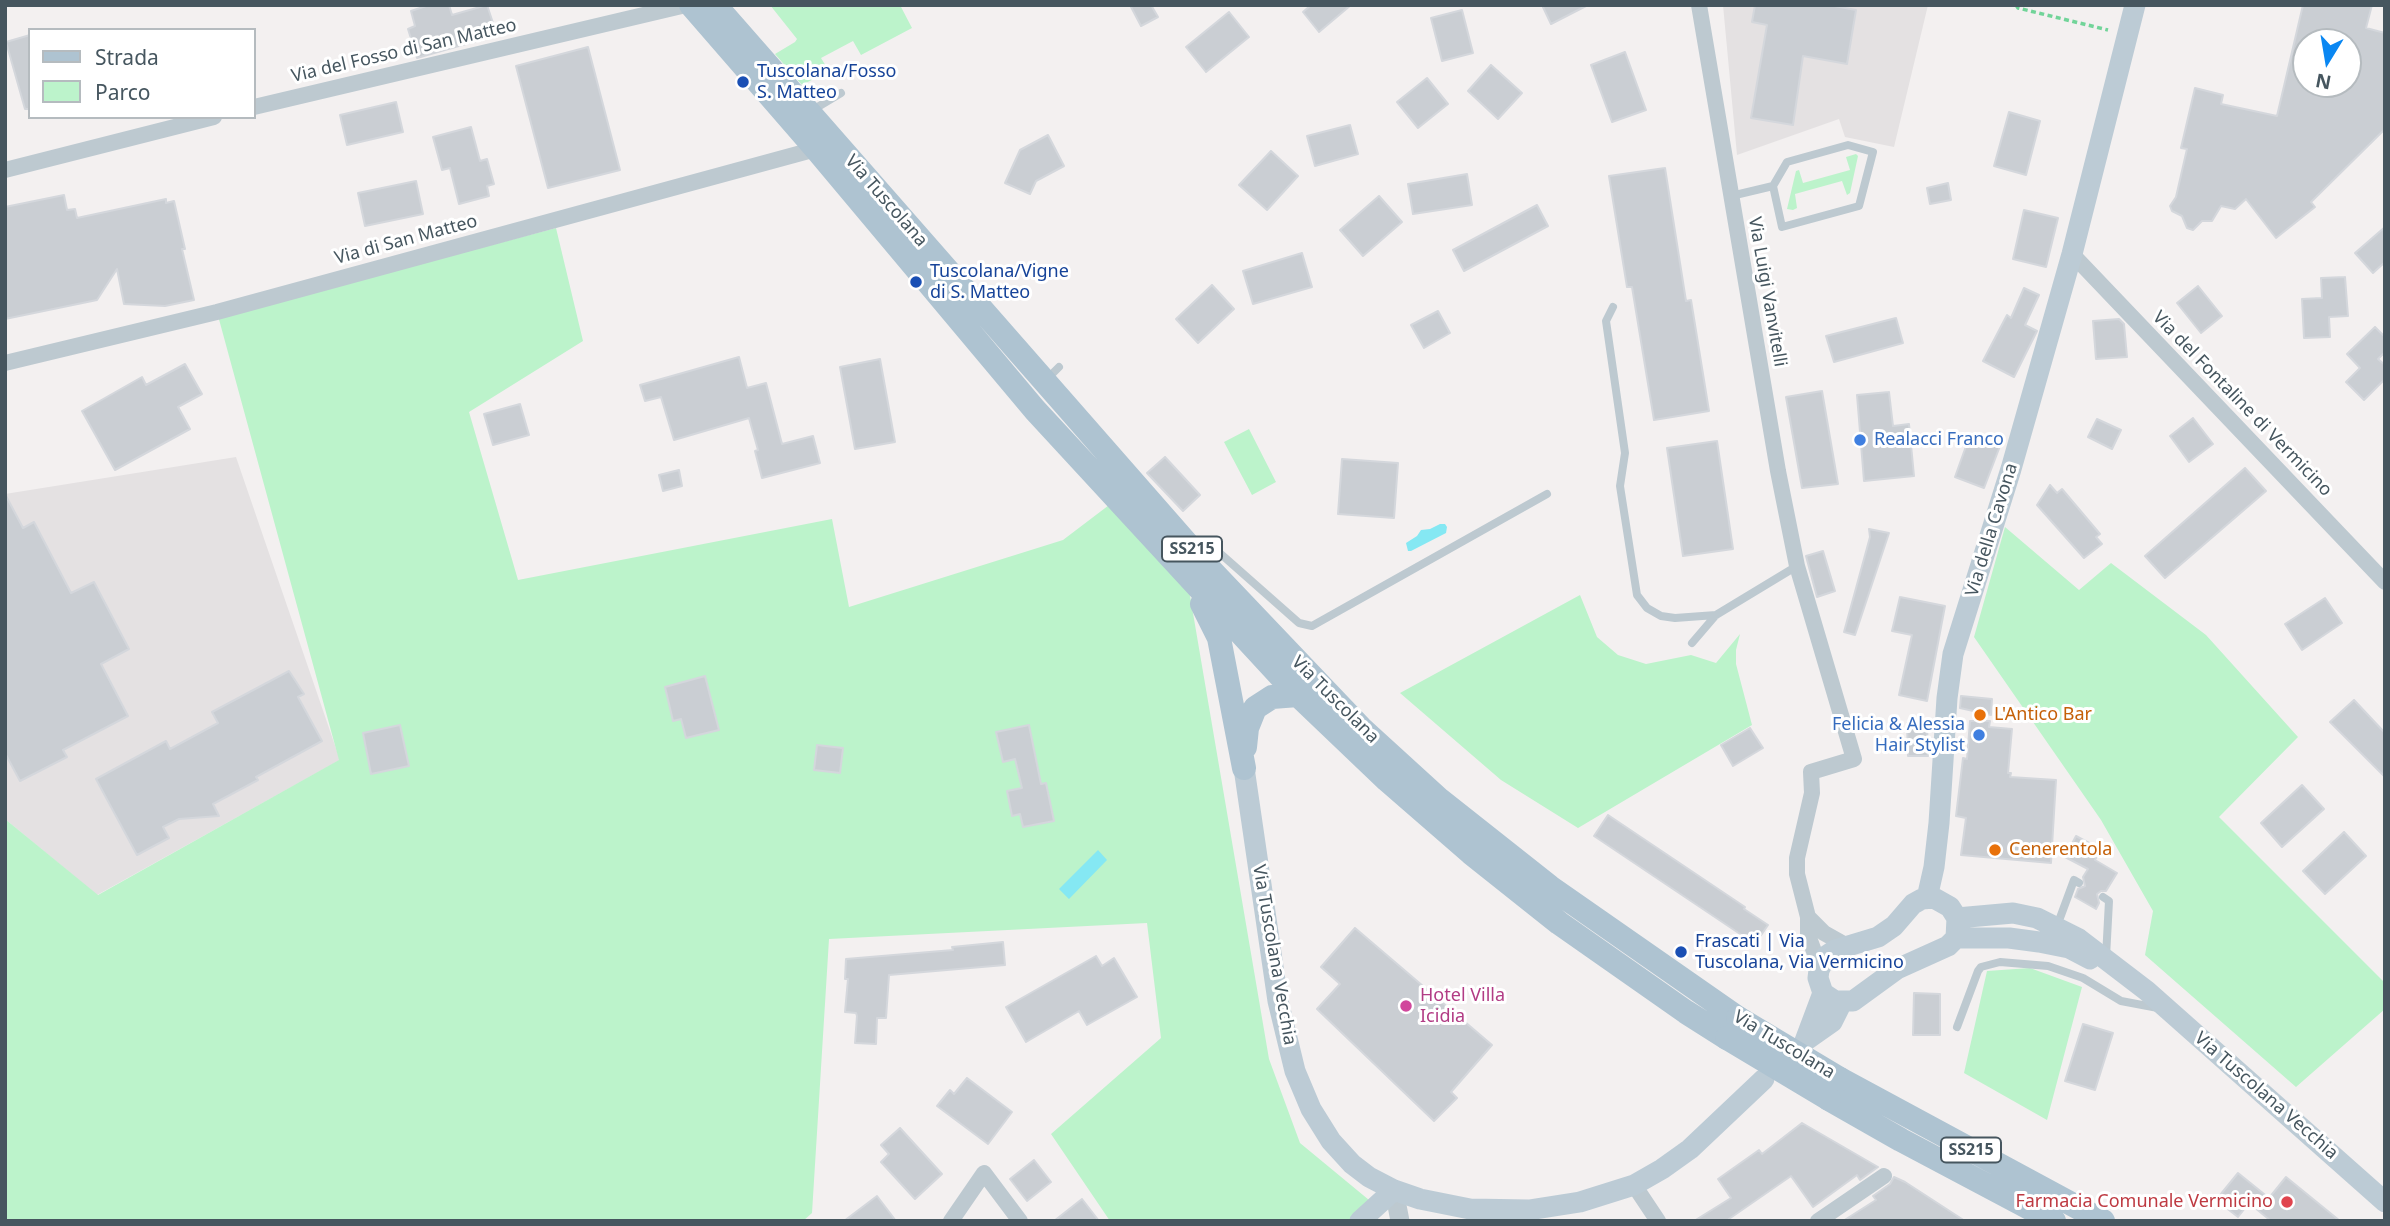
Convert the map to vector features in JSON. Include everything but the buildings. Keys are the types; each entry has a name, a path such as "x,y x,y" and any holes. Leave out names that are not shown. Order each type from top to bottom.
{"main road":[{"name":"Via Tuscolana","path":"689,5 816,149 1035,410 1205,556 1261,657 1298,695 1403,795 1497,875 1559,923 1686,1012 1732,1028"},
{"name":"Via Tuscolana","path":"715,5 808,112 1052,374 1205,556 1339,706 1421,783 1732,1028 1835,1089 2102,1221"},
{"name":"Via della Cavona","path":"1927,898 1939,823 1947,698 1953,654 2011,469 2072,254 2135,5"},
{"path":"1205,556 1244,768"},
{"path":"1244,768 1247,728 1255,708 1272,696 1298,695"},
{"name":"Via Tuscolana Vecchia","path":"1244,768 1278,1002 1295,1071 1311,1109 1337,1149 1361,1171 1394,1190 1420,1199 1459,1207 1529,1210 1580,1202 1634,1185 1662,1169 1690,1149 1764,1079"},
{"path":"1823,961 1835,950 1885,932 1913,904 1927,898 1941,900 1950,907 1956,928"},
{"name":"Via Tuscolana Vecchia","path":"1956,928 2012,913 2037,918 2080,939 2168,1009 2385,1202"},
{"name":"Via Tuscolana Vecchia","path":"1956,928 2069,948 2103,964 2147,991"},
{"name":"Via Tuscolana Vecchia","path":"1823,961 1818,978 1833,997 1853,1001 1897,969 1948,946 1956,928"},
{"name":"Via Tuscolana","path":"1835,1089 1901,1140 2054,1221"},
{"path":"1360,1221 1394,1190"}],"street":[{"name":"Via del Fosso di San Matteo","path":"256,107 689,5"},
{"name":"Via Luigi Vanvitelli","path":"1699,5 1797,566 1854,759 1811,772 1812,793 1797,858 1797,874 1808,917"},
{"path":"5,170 206,119"},
{"name":"Via di San Matteo","path":"5,363 217,312 816,149"},
{"name":"Via del Fontaline di Vermicino","path":"2072,254 2385,582"},
{"path":"1808,917 1824,933 1849,947"},
{"path":"1808,917 1811,946 1823,961"},
{"path":"951,1221 984,1173 1020,1221"},
{"path":"1818,1221 1884,1176"},
{"path":"1634,1185 1658,1221"},
{"path":"1394,1190 1401,1221"}],"lane":[{"path":"808,112 841,93"},
{"path":"1731,196 1773,186 1787,162 1848,145 1873,152 1859,206 1782,227 1773,186"},
{"path":"1613,307 1606,321 1625,453 1620,486 1637,595 1647,608 1661,615 1675,618 1716,615"},
{"path":"1205,556 1299,623 1312,626 1547,494"},
{"path":"1692,643 1716,615 1797,566"},
{"path":"2057,926 2074,880 2079,883"},
{"path":"2103,897 2109,901 2106,960"},
{"path":"1957,1027 1978,971 1981,967 2000,962 2048,965 2083,978 2121,1001 2168,1009"}],"path":[{"path":"2017,5 2018,8 2127,35"}],"shaded area":[{"path":"1723,5 1928,5 1894,147 1845,137 1839,119 1737,155"},
{"path":"236,457 340,760 97,895 5,819 5,494"}],"green space":[{"path":"770,5 900,5 912,28 861,55 853,41 821,58 829,71 802,85 775,54 797,39"},
{"path":"1856,154 1858,156 1850,193 1847,195 1842,181 1795,194 1797,208 1787,209 1796,171 1799,170 1803,183 1850,170 1846,157"},
{"path":"556,228 583,341 469,412 518,580 832,519 849,607 1063,540 1117,499 1186,572 1269,1059 1300,1143 1369,1200 1355,1221 1110,1221 1051,1134 1161,1038 1147,923 829,939 812,1213 803,1221 5,1221 5,819 98,895 339,760 217,312"},
{"path":"1249,429 1276,482 1252,495 1224,442"},
{"path":"2005,527 2079,590 2111,563 2206,635 2298,737 2219,817 2385,983 2385,1009 2296,1087 2145,955 2153,911 2101,820 1974,637"},
{"path":"1580,595 1597,637 1618,655 1646,664 1691,655 1716,663 1740,634 1736,664 1752,725 1578,828 1501,780 1400,693"},
{"path":"2030,968 2082,987 2047,1120 1964,1073 1987,971"}],"water":[{"path":"1440,524 1447,527 1446,533 1408,551 1406,543 1421,530"},
{"path":"1098,850 1107,860 1069,899 1059,889"}],"place":[{"name":"Tuscolana/Fosso S. Matteo","path":"743,82"},
{"name":"Tuscolana/Vigne di S. Matteo","path":"916,282"},
{"name":"Realacci Franco","path":"1860,440"},
{"name":"L'Antico Bar","path":"1980,715"},
{"name":"Felicia & Alessia Hair Stylist","path":"1979,735"},
{"name":"Cenerentola","path":"1995,850"},
{"name":"Frascati | Via Tuscolana, Via Vermicino","path":"1681,952"},
{"name":"Hotel Villa Icidia","path":"1406,1006"},
{"name":"Farmacia Comunale Vermicino","path":"2287,1202"}]}
